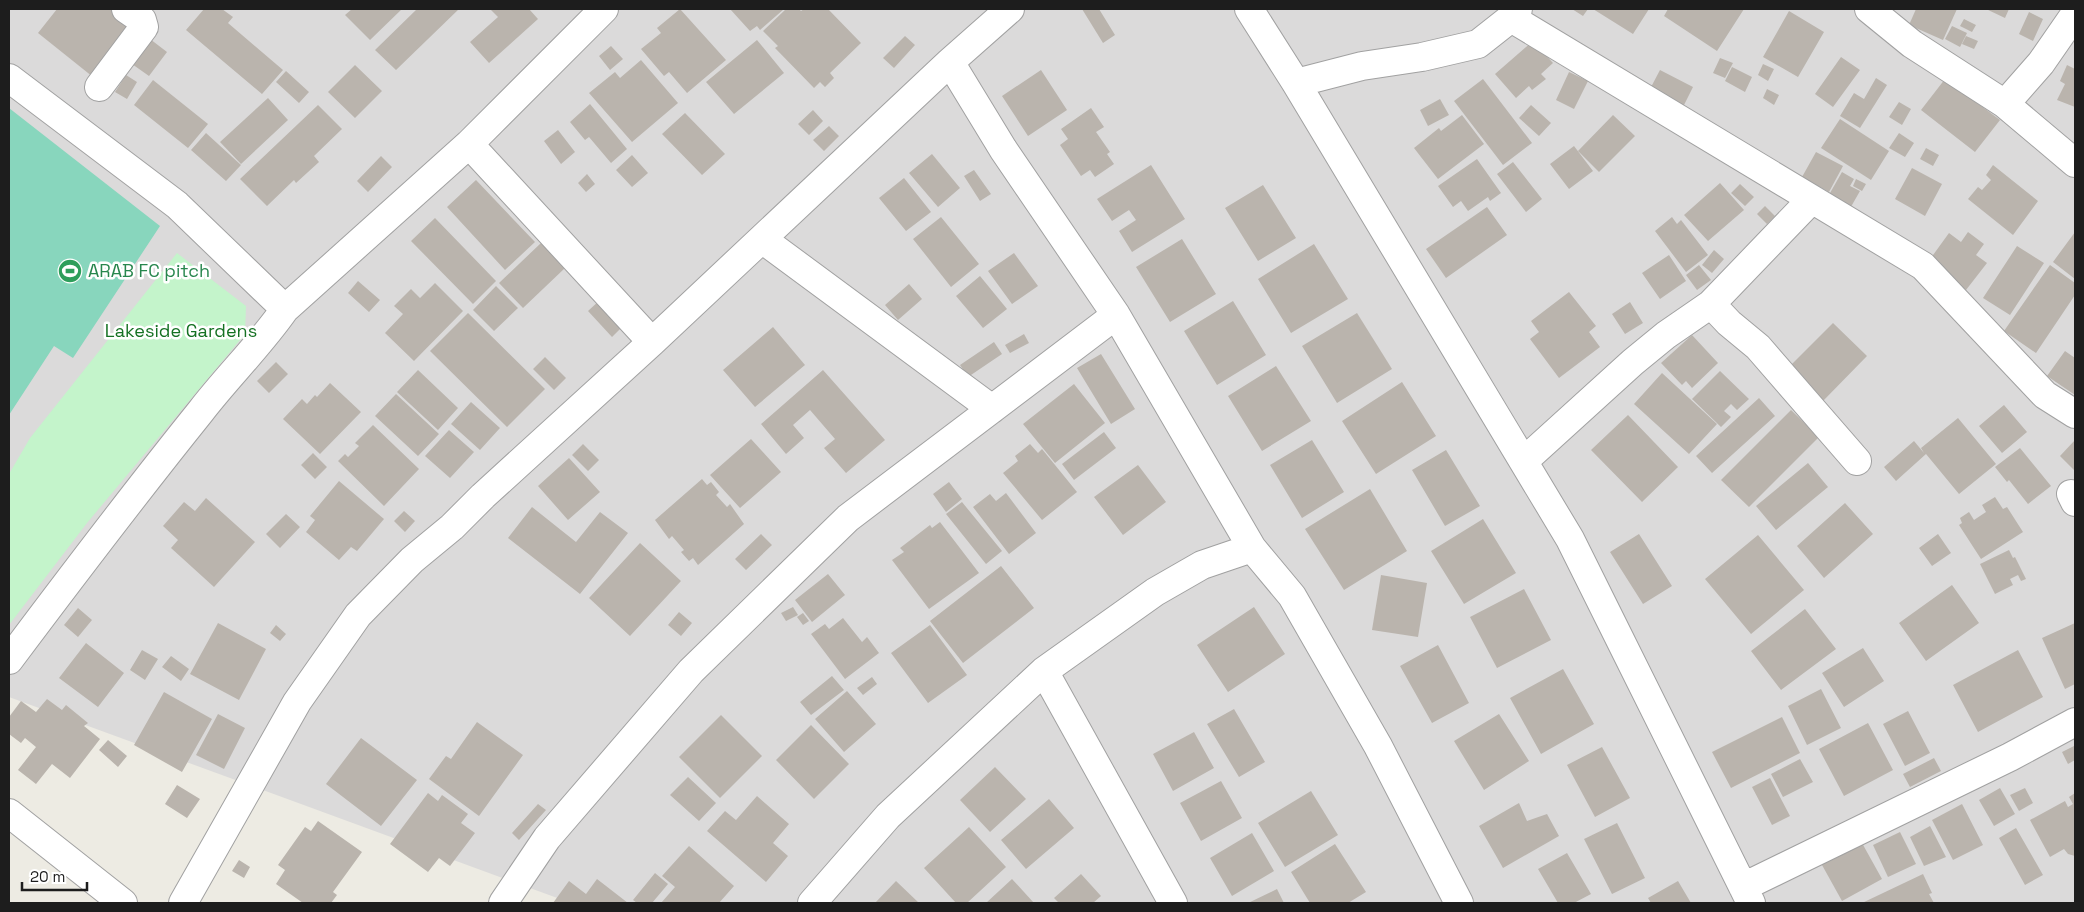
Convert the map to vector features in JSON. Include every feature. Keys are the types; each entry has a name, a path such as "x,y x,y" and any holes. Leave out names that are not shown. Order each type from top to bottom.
{"street":[{"path":"99,87 144,27 142,20 126,9"},
{"path":"9,660 109,527 202,409 269,332 285,309 469,144 604,9"},
{"path":"183,903 297,702 358,615 412,560 452,527 490,489 652,342 950,62 1010,9"},
{"path":"1249,9 1296,83 1570,539 1747,895 2075,722"},
{"path":"1869,9 1912,44 2005,104 2075,163"},
{"path":"1296,83 1362,66 1422,57 1478,44 1514,14 1811,200 1923,266 2045,394 2075,414"},
{"path":"2005,104 2041,63 2075,14"},
{"path":"950,62 1003,149 1116,315 1252,548 1292,596 1378,746 1459,903"},
{"path":"9,78 177,205 285,309"},
{"path":"469,144 652,342"},
{"path":"1524,461 1633,362 1666,335 1712,304 1811,200"},
{"path":"762,239 992,409"},
{"path":"1712,304 1729,323 1758,347 1857,461"},
{"path":"502,903 547,838 690,672 848,518 1116,315"},
{"path":"812,903 888,816 1044,671 1155,592 1202,565 1252,548"},
{"path":"1044,671 1165,900"},
{"path":"9,813 123,903"}],"shaded area":[{"path":"9,9 2075,9 2075,903 571,903 9,697"}],"green space":[{"name":"ARAB FC pitch","path":"9,108 160,226 73,358 54,346 9,415"},
{"name":"Lakeside Gardens","path":"177,253 246,306 245,334 87,523 9,625 9,474 30,438"}],"building":[{"path":"57,9 114,9 135,25 93,77 38,33"},
{"path":"204,9 222,9 233,17 228,23 283,70 262,94 186,30"},
{"path":"352,9 402,9 370,40 345,15"},
{"path":"417,9 459,9 396,70 375,50"},
{"path":"490,9 529,9 538,19 489,63 470,42 498,17"},
{"path":"680,9 726,60 687,93 669,72 664,76 641,49 661,33 657,28"},
{"path":"730,9 784,9 760,30 757,26 750,31"},
{"path":"786,9 799,9 801,11 804,9 828,9 861,43 830,73 834,78 825,87 820,82 814,88 775,48 778,46 763,31"},
{"path":"1082,9 1099,9 1115,35 1103,43"},
{"path":"1572,9 1588,9 1583,16"},
{"path":"1593,9 1649,9 1633,34"},
{"path":"1668,9 1744,9 1717,51 1664,16"},
{"path":"1916,9 1957,9 1943,40 1909,25"},
{"path":"1986,9 2009,9 2005,18"},
{"path":"1789,11 1824,32 1798,77 1763,57"},
{"path":"2029,12 2043,19 2033,41 2019,34"},
{"path":"1964,19 1976,25 1972,32 1960,26"},
{"path":"1952,26 1967,33 1960,47 1945,39"},
{"path":"905,36 915,45 894,68 883,58"},
{"path":"1966,36 1978,41 1974,49 1962,44"},
{"path":"150,39 167,52 149,76 132,64"},
{"path":"757,40 784,73 734,114 706,82"},
{"path":"1533,41 1553,63 1541,74 1546,79 1532,90 1529,86 1516,98 1495,74"},
{"path":"611,46 623,59 610,70 599,56"},
{"path":"1841,57 1860,70 1833,107 1815,94"},
{"path":"1720,58 1733,63 1725,78 1713,73"},
{"path":"641,60 678,103 632,142 589,93 615,72 620,78"},
{"path":"1763,64 1774,69 1768,81 1758,75"},
{"path":"355,65 382,91 355,118 328,92"},
{"path":"2067,65 2075,69 2075,107 2057,100 2065,84 2060,81"},
{"path":"1732,67 1752,77 1745,92 1725,81"},
{"path":"1041,70 1067,110 1028,136 1002,96"},
{"path":"1660,70 1693,87 1683,107 1650,89"},
{"path":"286,71 309,92 299,103 276,82"},
{"path":"1569,72 1588,81 1574,109 1556,100"},
{"path":"126,75 137,82 127,99 115,92"},
{"path":"1876,78 1887,85 1860,128 1840,116 1854,93 1864,99"},
{"path":"1483,79 1532,143 1503,165 1454,101"},
{"path":"1945,79 2000,120 1975,152 1921,110"},
{"path":"153,80 208,124 188,148 134,105"},
{"path":"1767,89 1779,95 1774,105 1763,98"},
{"path":"268,98 288,120 241,164 220,142"},
{"path":"1440,99 1449,115 1428,126 1420,110"},
{"path":"1899,102 1911,109 1902,125 1889,117"},
{"path":"590,104 627,149 611,163 589,137 585,140 570,122"},
{"path":"318,105 342,129 314,156 319,162 296,183 294,180 267,206 240,179"},
{"path":"1531,105 1551,123 1539,136 1519,118"},
{"path":"1091,108 1104,127 1096,132 1110,152 1107,154 1114,164 1095,177 1090,170 1081,176 1060,145 1068,139 1061,129"},
{"path":"813,110 823,121 809,135 798,124"},
{"path":"685,113 725,154 702,175 662,134"},
{"path":"1462,115 1484,144 1438,179 1414,148 1439,128 1441,131"},
{"path":"1613,115 1635,136 1599,172 1578,151"},
{"path":"1840,119 1889,151 1871,180 1821,148"},
{"path":"829,126 839,136 824,151 813,140"},
{"path":"558,130 575,152 561,164 544,141"},
{"path":"206,133 241,165 226,181 191,150"},
{"path":"1899,133 1914,143 1905,157 1889,148"},
{"path":"1574,146 1593,171 1569,189 1550,164"},
{"path":"1926,148 1939,155 1933,166 1920,159"},
{"path":"1816,152 1843,166 1829,192 1802,177"},
{"path":"932,154 960,188 938,207 909,173"},
{"path":"632,155 648,173 632,187 616,170"},
{"path":"381,156 392,167 368,192 357,181"},
{"path":"1477,159 1501,193 1490,201 1488,197 1468,211 1461,201 1453,207 1438,186"},
{"path":"1513,162 1542,199 1526,212 1497,174"},
{"path":"1151,165 1185,219 1132,252 1119,231 1136,220 1129,210 1112,221 1097,199"},
{"path":"1993,165 2038,201 2013,235 1968,199 1978,187 1982,190 1991,180 1986,175"},
{"path":"1912,168 1942,184 1925,216 1895,199"},
{"path":"974,170 991,194 980,201 964,176"},
{"path":"1842,172 1854,179 1850,186 1860,191 1848,212 1826,200"},
{"path":"587,174 595,184 586,192 578,183"},
{"path":"904,178 931,212 906,231 879,198"},
{"path":"1856,179 1866,184 1862,191 1853,186"},
{"path":"476,180 535,242 505,270 447,207"},
{"path":"1720,183 1744,210 1708,241 1684,215"},
{"path":"1740,184 1754,197 1745,206 1731,193"},
{"path":"1263,185 1296,238 1258,261 1225,208"},
{"path":"1765,206 1775,216 1767,224 1757,214"},
{"path":"1487,207 1507,235 1446,278 1426,249"},
{"path":"941,217 979,264 951,287 913,239"},
{"path":"1672,217 1677,224 1681,220 1708,255 1686,272 1655,231"},
{"path":"435,218 496,281 473,304 411,241"},
{"path":"1968,232 1984,244 1976,255 1987,263 1966,290 1928,262 1949,233 1961,242"},
{"path":"2075,232 2075,279 2053,262"},
{"path":"1182,239 1216,294 1170,322 1136,267"},
{"path":"541,243 565,268 523,308 499,283"},
{"path":"1314,244 1348,299 1291,333 1258,279"},
{"path":"2017,246 2044,263 2010,315 1983,298"},
{"path":"1714,250 1724,259 1712,273 1702,265"},
{"path":"1014,253 1038,286 1012,304 988,271"},
{"path":"1669,255 1686,281 1660,299 1642,273"},
{"path":"1699,265 1711,280 1697,290 1686,275"},
{"path":"2050,265 2075,283 2075,295 2036,353 2004,331"},
{"path":"980,276 1007,309 983,328 956,296"},
{"path":"358,281 380,300 369,312 348,293"},
{"path":"435,283 463,311 414,361 385,333 403,314 394,306 411,289 420,298"},
{"path":"909,284 922,299 898,320 885,305"},
{"path":"496,286 518,308 494,331 473,310"},
{"path":"1569,292 1596,326 1589,332 1600,347 1559,378 1530,339 1539,332 1531,321"},
{"path":"600,300 623,326 612,337 588,311"},
{"path":"1233,301 1266,355 1217,385 1184,331"},
{"path":"1630,302 1643,323 1625,334 1612,314"},
{"path":"468,313 545,389 507,427 430,351"},
{"path":"1357,313 1392,369 1337,403 1302,346"},
{"path":"1833,323 1867,356 1823,401 1788,368"},
{"path":"773,327 805,365 755,407 723,370"},
{"path":"1024,334 1029,343 1010,353 1005,345"},
{"path":"1692,335 1718,363 1692,388 1686,381 1682,385 1661,363"},
{"path":"994,342 1002,354 968,377 960,365"},
{"path":"2065,351 2075,358 2075,395 2047,376"},
{"path":"1101,354 1135,409 1111,424 1077,368"},
{"path":"545,357 566,378 554,390 533,369"},
{"path":"276,362 288,374 269,393 257,381"},
{"path":"1276,366 1311,421 1262,451 1228,396"},
{"path":"418,370 458,408 438,430 397,392"},
{"path":"823,370 885,440 846,473 824,448 835,439 810,410 793,425 804,438 786,454 761,424"},
{"path":"1720,371 1749,399 1737,410 1731,404 1724,411 1731,417 1721,427 1692,399"},
{"path":"1662,373 1717,424 1689,454 1634,404"},
{"path":"1402,382 1436,436 1376,474 1342,421"},
{"path":"330,383 361,412 320,454 283,419 302,399 307,404 315,395 317,397"},
{"path":"1074,384 1105,423 1055,463 1023,424"},
{"path":"396,394 439,434 418,456 375,416"},
{"path":"1759,398 1775,416 1712,473 1696,456"},
{"path":"471,402 500,428 480,450 451,424"},
{"path":"2004,405 2027,432 2002,453 1979,426"},
{"path":"1791,410 1819,437 1749,507 1721,480"},
{"path":"1628,415 1678,467 1642,502 1591,450"},
{"path":"1958,418 1996,464 1959,494 1926,454 1896,481 1884,467 1914,441 1924,453 1921,448"},
{"path":"373,425 419,469 384,506 338,461 345,454 348,457 359,446 355,443"},
{"path":"449,430 474,452 450,478 425,456"},
{"path":"1104,432 1116,448 1074,480 1062,464"},
{"path":"751,439 781,472 740,508 710,475"},
{"path":"1312,440 1344,492 1302,518 1270,465"},
{"path":"2075,440 2075,471 2060,456"},
{"path":"583,444 599,460 588,471 572,455"},
{"path":"1030,444 1038,453 1042,449 1077,492 1042,520 1003,473 1018,461 1015,456"},
{"path":"2020,448 2051,486 2028,504 2009,480 2007,482 1995,467"},
{"path":"1446,450 1480,506 1445,526 1412,470"},
{"path":"313,453 327,467 315,479 301,465"},
{"path":"569,458 600,492 568,520 538,486"},
{"path":"1808,463 1828,487 1776,530 1756,506"},
{"path":"1138,465 1166,502 1123,535 1094,497"},
{"path":"702,479 707,485 711,482 719,492 716,495 727,507 730,504 744,524 698,565 693,558 689,561 681,552 684,550 672,536 669,539 655,520"},
{"path":"339,481 384,519 357,551 351,547 339,560 306,532 315,520 310,516"},
{"path":"949,482 962,499 946,512 933,494"},
{"path":"1370,489 1407,551 1344,590 1305,529"},
{"path":"1006,493 1036,533 1009,554 973,507 990,494 996,501"},
{"path":"1995,497 2003,509 2007,507 2023,532 1981,559 1959,525 1962,523 1960,518 1969,512 1974,520 1986,512 1982,505"},
{"path":"206,498 255,542 214,587 171,548 178,540 163,526 184,502 195,511"},
{"path":"962,502 1002,551 986,564 946,514"},
{"path":"1845,503 1873,534 1824,578 1797,546"},
{"path":"532,507 576,542 600,512 628,533 580,594 508,538"},
{"path":"404,511 415,521 405,532 394,521"},
{"path":"286,514 300,527 280,548 266,534"},
{"path":"1483,519 1516,573 1464,604 1431,551"},
{"path":"940,522 979,573 929,609 892,560 904,552 900,548 930,525 932,528"},
{"path":"761,534 772,545 746,570 735,559"},
{"path":"1639,534 1672,586 1643,604 1610,552"},
{"path":"1938,534 1951,553 1932,566 1919,548"},
{"path":"1758,535 1804,590 1751,634 1705,579"},
{"path":"640,543 681,581 630,636 589,598"},
{"path":"2009,550 2013,558 2015,557 2026,579 2021,581 2018,575 2010,579 2013,585 1995,594 1980,564"},
{"path":"1001,566 1034,608 963,663 930,621"},
{"path":"828,574 845,595 812,622 795,600"},
{"path":"1381,575 1427,583 1418,637 1372,630"},
{"path":"1952,585 1979,623 1926,661 1899,623"},
{"path":"1524,589 1551,640 1497,668 1470,617"},
{"path":"793,607 798,615 786,621 781,613"},
{"path":"1254,607 1285,654 1228,692 1197,645"},
{"path":"78,608 92,620 78,637 64,625"},
{"path":"1805,609 1836,649 1781,690 1751,651"},
{"path":"679,612 692,623 681,636 668,625"},
{"path":"803,613 809,621 803,625 797,617"},
{"path":"843,618 862,642 867,637 879,653 845,679 811,634 825,624 829,629"},
{"path":"218,623 266,649 239,700 190,674"},
{"path":"2075,623 2075,684 2065,689 2042,638"},
{"path":"276,625 286,634 280,641 270,633"},
{"path":"930,625 967,675 928,703 891,653"},
{"path":"86,643 124,673 98,707 59,678"},
{"path":"1438,645 1469,703 1432,723 1400,666"},
{"path":"1863,648 1884,681 1844,707 1822,673"},
{"path":"142,650 158,659 145,680 130,670"},
{"path":"2018,650 2043,697 1978,732 1953,685"},
{"path":"171,656 189,669 181,681 162,667"},
{"path":"1563,669 1594,724 1541,754 1510,698"},
{"path":"832,676 844,690 811,715 800,702"},
{"path":"872,677 877,684 863,695 857,688"},
{"path":"1821,689 1841,728 1807,745 1788,706"},
{"path":"847,691 876,724 844,752 815,719"},
{"path":"164,692 212,719 182,772 134,745"},
{"path":"47,699 62,710 66,705 88,723 84,726 100,739 70,778 52,764 36,784 18,770 36,747 25,738 21,743 9,734 9,717 21,701 36,712"},
{"path":"1234,709 1265,762 1239,777 1207,724"},
{"path":"1908,711 1930,753 1905,766 1883,724"},
{"path":"218,714 245,728 224,769 196,755"},
{"path":"1499,714 1529,761 1484,790 1454,741"},
{"path":"721,715 762,756 720,798 679,757"},
{"path":"1782,717 1800,753 1731,788 1712,752"},
{"path":"477,722 523,755 479,816 429,779 446,756 451,759"},
{"path":"1868,723 1893,770 1844,796 1819,749"},
{"path":"811,725 849,764 814,799 776,760"},
{"path":"1194,732 1214,768 1173,791 1153,754"},
{"path":"361,738 417,780 381,826 326,784"},
{"path":"108,740 127,756 118,767 99,750"},
{"path":"2074,746 2075,760 2068,764 2062,752"},
{"path":"1602,747 1630,798 1595,817 1567,765"},
{"path":"1934,758 1941,771 1910,787 1903,774"},
{"path":"1800,759 1813,782 1783,797 1771,774"},
{"path":"995,767 1026,799 990,832 960,800"},
{"path":"688,777 716,803 699,821 670,795"},
{"path":"1770,778 1790,816 1772,825 1752,787"},
{"path":"1221,781 1242,818 1201,841 1180,803"},
{"path":"177,785 200,799 187,818 165,804"},
{"path":"2000,788 2015,814 1994,826 1979,800"},
{"path":"2025,788 2033,803 2019,811 2010,795"},
{"path":"1311,791 1338,835 1285,867 1258,823"},
{"path":"428,793 438,801 442,795 468,814 461,823 475,833 450,866 439,858 428,872 390,844"},
{"path":"2075,793 2075,856 2068,854 2064,849 2050,857 2030,820 2065,801 2068,807 2073,804 2069,797"},
{"path":"757,796 789,824 773,843 788,856 766,882 707,831 725,811 736,820"},
{"path":"1049,799 1074,828 1026,869 1001,840"},
{"path":"1519,803 1527,821 1547,814 1559,836 1503,868 1479,826"},
{"path":"538,804 546,810 519,840 512,833"},
{"path":"1962,804 1983,845 1953,860 1932,820"},
{"path":"318,821 362,852 333,892 337,895 331,903 303,903 276,884 285,870 278,865 305,827 311,831"},
{"path":"1617,823 1645,878 1612,894 1584,839"},
{"path":"1930,826 1946,857 1924,866 1910,837"},
{"path":"969,827 1006,867 967,903 956,903 924,868"},
{"path":"2016,828 2043,875 2025,885 1999,838"},
{"path":"1900,832 1916,864 1888,877 1873,845"},
{"path":"1252,833 1274,871 1232,896 1210,858"},
{"path":"1857,834 1882,879 1842,901 1817,856"},
{"path":"1335,844 1366,892 1348,903 1310,903 1291,872"},
{"path":"689,846 734,886 719,903 661,903 675,887 662,876"},
{"path":"1567,853 1591,894 1574,903 1558,903 1538,869"},
{"path":"239,860 250,867 244,878 232,871"},
{"path":"655,873 668,884 652,903 637,903 633,900"},
{"path":"1081,874 1101,896 1093,903 1059,903 1054,898"},
{"path":"1923,874 1932,893 1929,894 1934,903 1862,903"},
{"path":"597,879 628,903 553,903 569,881 586,894"},
{"path":"1012,879 1034,903 986,903"},
{"path":"896,881 919,903 875,903"},
{"path":"1678,881 1691,903 1651,903 1648,898"},
{"path":"1277,889 1284,903 1248,903"}],"place":[{"name":"ARAB FC pitch","path":"70,271"}]}
